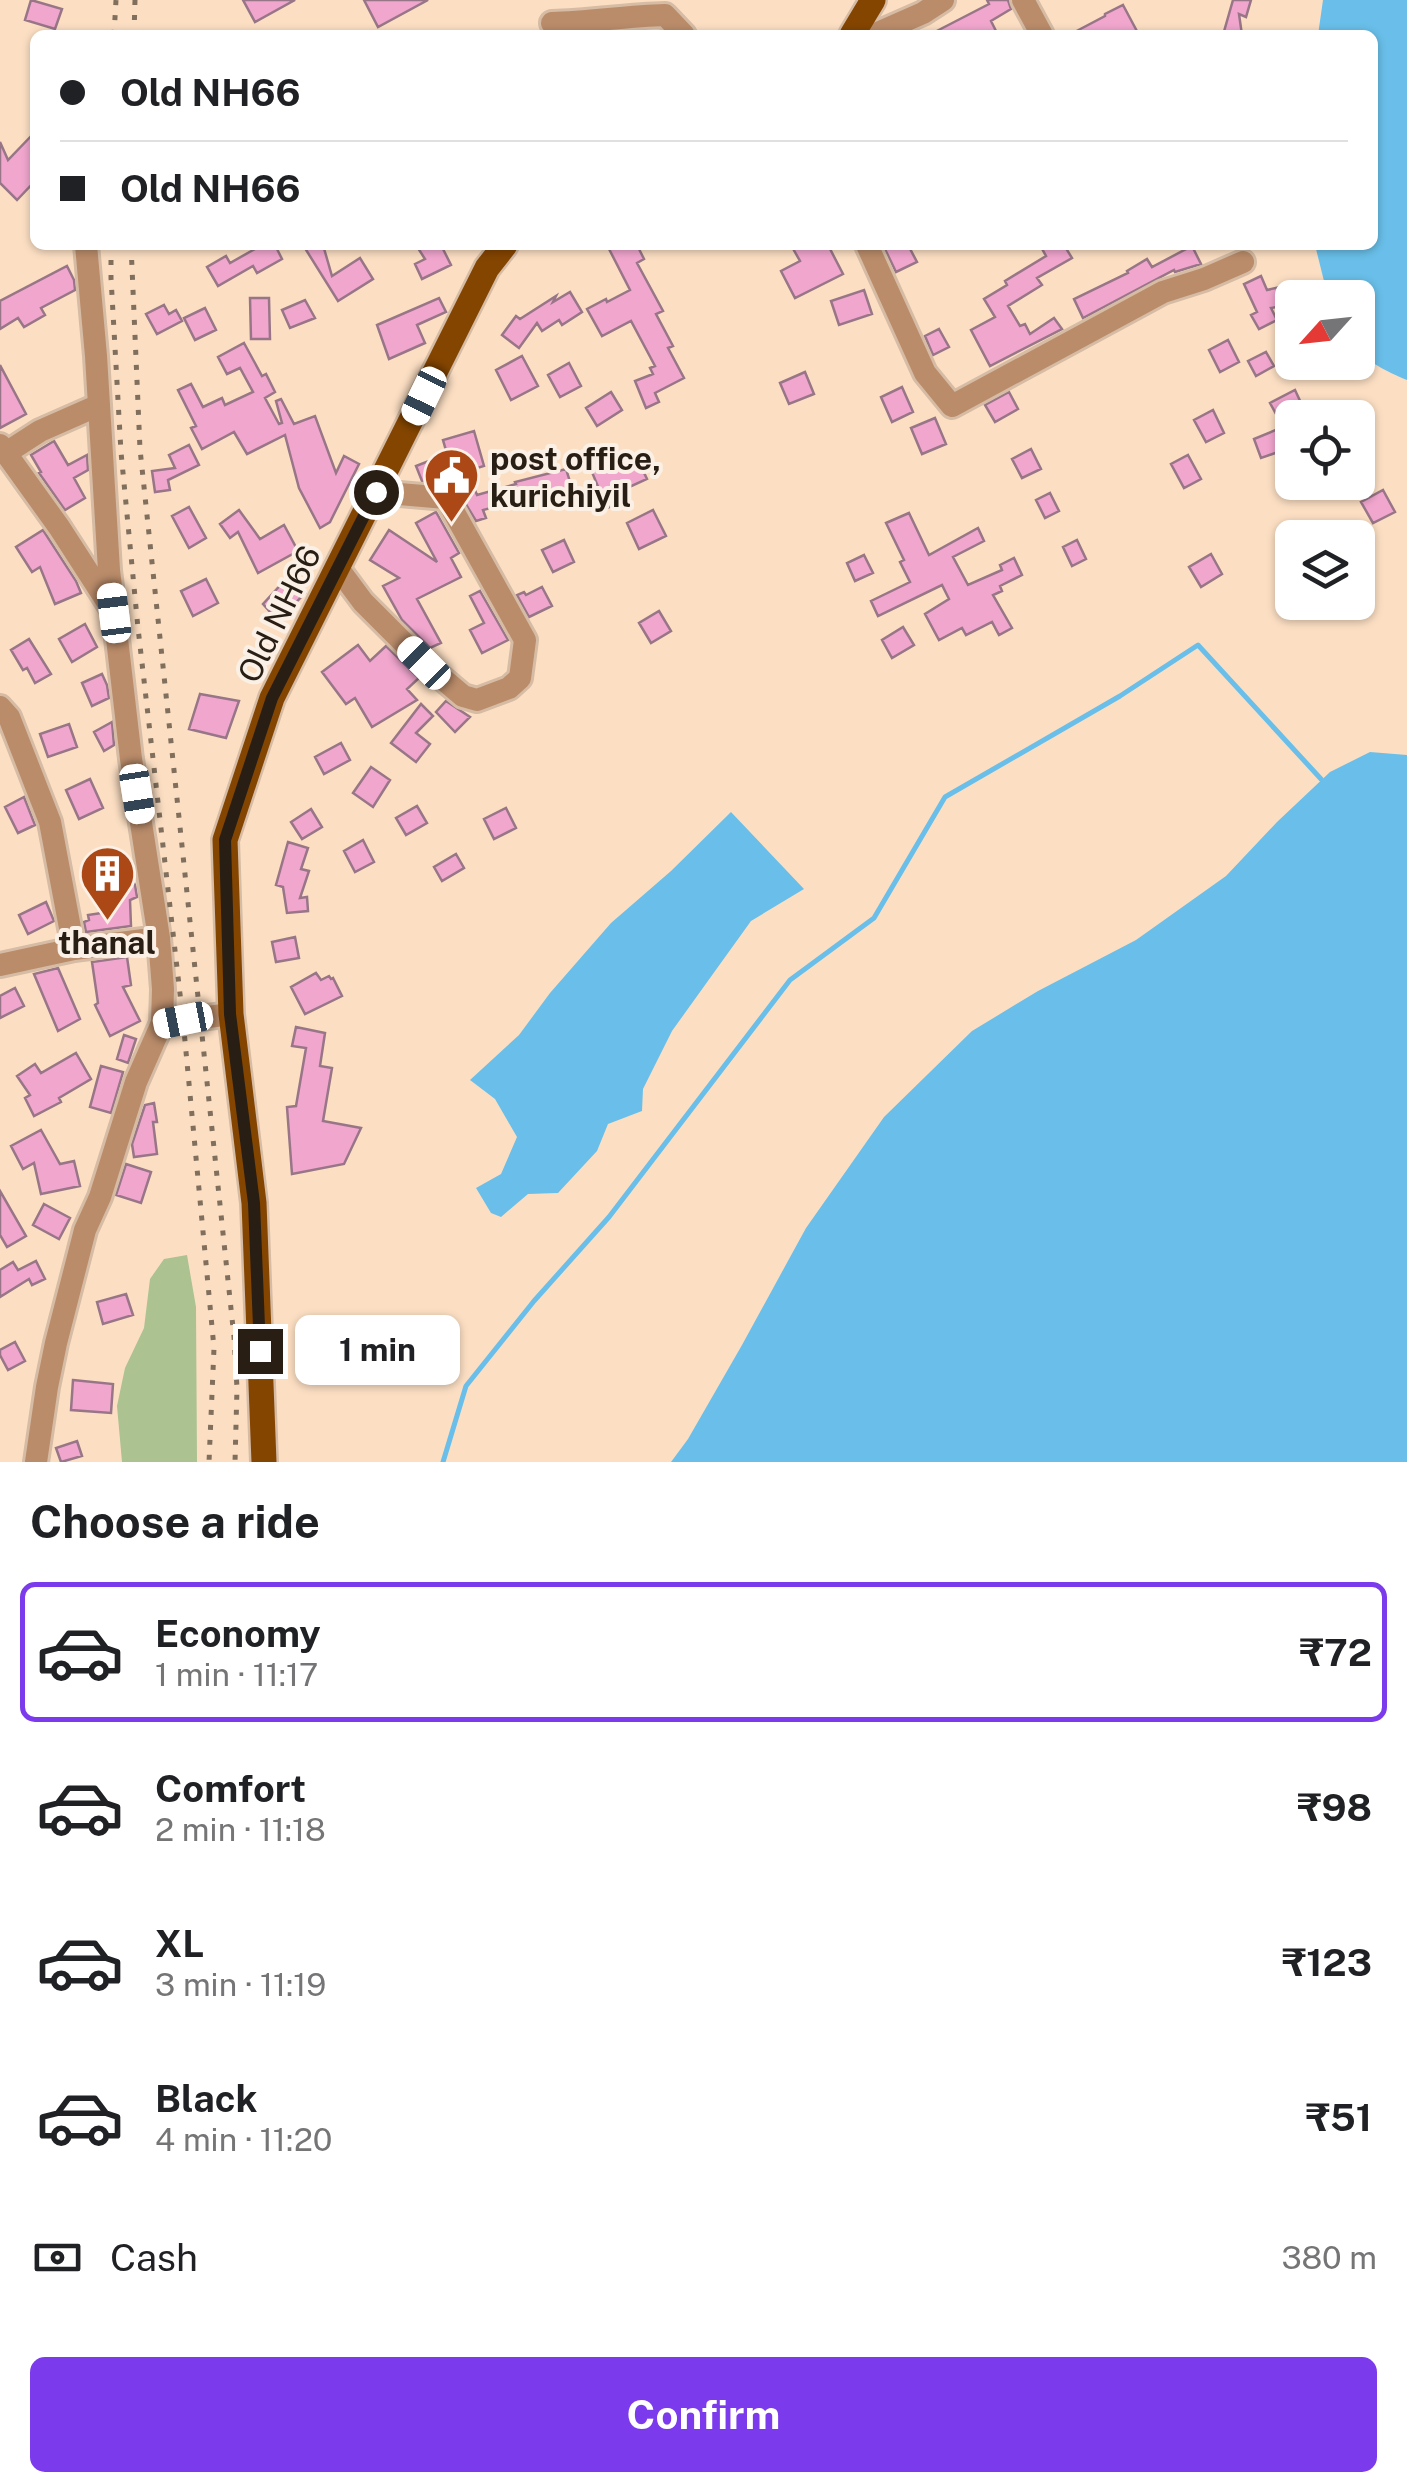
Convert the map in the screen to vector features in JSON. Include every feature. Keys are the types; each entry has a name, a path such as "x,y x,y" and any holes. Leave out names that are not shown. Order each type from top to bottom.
{"main road":[{"path":"855,30 873,0"},
{"name":"Old NH66","path":"264,1462 254,1203 230,1014 225,840 272,698 487,268 501,250"}],"street":[{"path":"565,0 563,23 664,16 679,30"},
{"path":"884,30 943,0"},
{"path":"1023,0 1039,30"},
{"path":"36,1462 53,1358 84,1230 100,1197 136,1082 162,1024 159,938 131,758 114,613 86,250"},
{"path":"869,250 925,373 952,406 1163,292 1243,262"},
{"path":"99,405 3,449 114,613"},
{"path":"337,567 363,602 463,696 477,700 510,688 520,678 524,640 446,498 376,492"},
{"path":"0,707 9,717 50,822 74,949"},
{"path":"0,965 74,949 159,938"},
{"path":"162,1024 230,1014"}],"green space":[{"path":"187,1255 196,1307 197,1462 122,1462 117,1406 125,1368 144,1328 150,1279 164,1259"}],"water":[{"path":"1323,0 1407,0 1407,380 1375,363 1375,280 1324,280 1316,250 1378,250 1378,30 1319,30"},
{"path":"1370,752 1407,755 1407,1462 671,1462 688,1439 806,1228 884,1117 972,1031 1136,940 1226,876 1330,772"},
{"path":"731,812 804,889 751,921 672,1031 643,1089 642,1111 608,1124 597,1151 558,1193 528,1194 501,1217 491,1213 476,1188 501,1174 517,1137 495,1099 470,1080 519,1035 611,923"}],"building":[{"path":"31,0 62,9 55,29 25,20"},
{"path":"243,0 295,0 255,22"},
{"path":"364,0 428,0 378,27"},
{"path":"987,0 1008,0 1011,9 991,21 996,30 939,30 989,4"},
{"path":"1233,0 1251,0 1246,17 1239,14 1241,30 1224,30"},
{"path":"1123,5 1136,30 1078,30"},
{"path":"30,137 30,186 17,200 0,183 0,142 8,160"},
{"path":"253,250 278,250 282,259 257,273 253,266 218,286 207,267 226,256 230,263"},
{"path":"306,250 324,250 332,276 360,258 373,279 338,301"},
{"path":"419,250 444,250 451,265 422,279 415,264 425,259"},
{"path":"610,250 640,250 644,259 637,263 663,311 656,314 684,378 655,393 659,402 646,408 635,381 653,374 650,368 655,366 631,321 602,336 587,309 630,290"},
{"path":"794,250 831,250 843,274 795,298 781,271 800,261"},
{"path":"885,250 911,250 917,262 896,272"},
{"path":"1043,250 1067,250 1072,258 1037,278 1042,285 1008,306 1030,334 1054,318 1062,329 990,366 971,330 995,317 984,299 1046,256"},
{"path":"1184,250 1194,250 1201,264 1174,270 1083,318 1074,299 1128,273 1147,259 1152,267"},
{"path":"67,266 75,290 41,308 45,315 24,327 18,318 0,329 0,301"},
{"path":"1261,276 1267,290 1275,288 1275,307 1271,308 1275,321 1259,329 1251,315 1257,312 1244,284"},
{"path":"864,290 872,314 839,325 831,301"},
{"path":"570,292 582,312 562,325 559,320 542,331 537,323 519,348 502,335 516,316 520,319 556,296 553,302"},
{"path":"250,298 269,298 270,339 251,339"},
{"path":"439,298 446,312 417,325 425,343 389,359 377,325"},
{"path":"305,300 315,318 290,328 282,310"},
{"path":"164,305 169,314 176,310 182,321 157,334 146,314"},
{"path":"205,308 216,330 195,340 184,318"},
{"path":"939,329 949,347 933,355 925,336"},
{"path":"1228,340 1239,362 1220,372 1209,350"},
{"path":"244,343 275,392 265,398 279,424 282,423 276,401 281,399 294,424 315,416 336,473 344,456 359,464 330,522 320,528 299,488 285,435 247,454 234,432 202,449 191,428 196,426 178,390 191,384 203,407 222,398 225,405 253,392 240,368 227,374 218,357"},
{"path":"1266,352 1274,366 1256,376 1248,361"},
{"path":"522,356 538,386 511,400 496,370"},
{"path":"569,363 581,386 560,397 548,375"},
{"path":"0,365 26,414 0,428"},
{"path":"805,372 814,394 789,404 780,383"},
{"path":"902,387 913,412 892,422 881,397"},
{"path":"1295,390 1300,400 1276,400"},
{"path":"611,392 622,410 597,426 586,408"},
{"path":"1009,392 1018,409 995,422 985,405"},
{"path":"1213,410 1224,433 1206,442 1194,420"},
{"path":"935,418 946,444 922,454 911,428"},
{"path":"1275,430 1275,453 1261,458 1254,439"},
{"path":"474,431 484,466 467,471 477,495 566,469 576,501 555,507 550,492 483,510 486,518 476,521 455,486 446,480 422,481 416,466 447,454 443,440"},
{"path":"54,441 68,465 87,455 88,470 74,478 85,498 65,510 31,455"},
{"path":"189,445 199,465 168,480 170,490 155,492 152,471 175,468 169,455"},
{"path":"1031,449 1041,469 1022,478 1012,459"},
{"path":"602,454 608,468 636,456 647,479 614,494 618,503 597,513 589,493 599,489 587,460"},
{"path":"1188,455 1201,479 1184,488 1171,464"},
{"path":"1383,490 1395,512 1375,522 1361,502 1375,500 1375,494"},
{"path":"1050,493 1059,511 1045,518 1036,500"},
{"path":"189,507 206,538 189,548 172,516"},
{"path":"239,510 260,539 284,525 298,551 258,573 238,532 230,538 220,524"},
{"path":"653,510 666,536 639,549 627,523"},
{"path":"436,512 459,553 451,558 461,577 417,599 441,643 430,648 402,620 383,586 399,578 370,560 389,530 437,562 416,523"},
{"path":"909,513 929,555 978,528 984,541 953,557 968,585 1002,570 1000,565 1014,558 1022,575 1000,586 1002,591 993,595 1012,628 999,635 992,622 966,635 962,628 939,640 925,614 949,599 942,585 878,616 871,601 910,582 886,523"},
{"path":"43,530 81,593 55,604 40,567 32,572 16,547"},
{"path":"564,540 574,562 553,572 542,550"},
{"path":"1077,540 1086,559 1072,566 1063,547"},
{"path":"1211,554 1222,574 1201,587 1189,567"},
{"path":"864,555 873,573 855,581 847,563"},
{"path":"287,578 299,583 305,593 278,621 263,604"},
{"path":"206,579 218,603 193,616 181,591"},
{"path":"542,587 552,606 529,617 517,595"},
{"path":"480,591 508,640 482,653 470,630 484,623 470,596"},
{"path":"659,611 671,631 651,643 639,623"},
{"path":"85,624 97,647 72,662 59,639"},
{"path":"903,627 914,645 892,658 882,640"},
{"path":"29,639 51,674 35,683 11,650"},
{"path":"358,645 370,661 386,646 419,678 407,689 417,700 372,727 355,698 346,704 322,672"},
{"path":"102,674 109,698 92,706 82,683"},
{"path":"200,694 239,701 226,738 189,729"},
{"path":"446,701 470,717 455,732 436,712"},
{"path":"421,704 433,716 416,733 430,744 416,762 391,743"},
{"path":"112,722 114,745 104,751 94,732"},
{"path":"69,724 77,747 48,757 40,734"},
{"path":"341,743 350,760 324,774 315,757"},
{"path":"371,767 390,780 373,807 353,793"},
{"path":"90,779 103,808 79,819 66,790"},
{"path":"24,797 35,825 18,833 5,807"},
{"path":"417,806 427,823 406,835 396,818"},
{"path":"506,808 516,828 494,839 484,819"},
{"path":"311,809 322,827 302,839 291,822"},
{"path":"363,840 374,862 355,872 344,851"},
{"path":"288,842 308,848 301,869 309,871 300,898 307,897 308,911 287,913 283,887 276,885"},
{"path":"456,854 464,868 442,881 434,867"},
{"path":"124,861 137,897 130,900 131,926 86,932 84,922 89,920 88,915 108,912 88,879"},
{"path":"46,902 54,921 28,934 19,915"},
{"path":"295,937 299,958 276,962 272,942"},
{"path":"127,957 131,985 123,987 140,1021 110,1036 95,1005 98,1003 92,962"},
{"path":"58,968 80,1019 58,1031 34,974"},
{"path":"316,973 321,980 333,978 342,996 305,1014 291,987"},
{"path":"15,988 24,1006 0,1018 0,996"},
{"path":"296,1027 325,1033 320,1066 332,1068 323,1121 361,1128 344,1164 292,1174 287,1107 296,1106 306,1048 292,1046"},
{"path":"124,1035 136,1039 128,1063 117,1059"},
{"path":"76,1053 91,1079 34,1116 25,1098 30,1095 17,1076 35,1064 41,1073"},
{"path":"101,1066 123,1072 111,1113 90,1107"},
{"path":"154,1103 157,1154 134,1157 132,1144 145,1105"},
{"path":"41,1130 60,1164 74,1161 80,1186 41,1194 34,1163 23,1169 11,1146"},
{"path":"126,1164 151,1172 141,1203 116,1195"},
{"path":"0,1191 26,1236 7,1247 0,1235"},
{"path":"44,1204 70,1218 59,1239 33,1225"},
{"path":"36,1261 45,1279 32,1285 29,1279 0,1297 0,1270 13,1262 18,1270"},
{"path":"126,1294 133,1315 103,1324 97,1302"},
{"path":"15,1342 25,1361 8,1370 0,1350"},
{"path":"73,1380 113,1384 111,1413 71,1410"},
{"path":"77,1441 82,1456 61,1462 56,1448"}],"waterway":[{"path":"443,1462 466,1386 609,1217 790,980 874,918 945,797 1120,696 1198,645 1321,779"}],"railway":[{"path":"114,30 116,0"},
{"path":"134,30 135,0"},
{"path":"111,250 121,452 183,1020 214,1348 209,1462"},
{"path":"131,250 140,449 234,1337 235,1462"}],"place":[{"name":"post office, kurichiyil","path":"451,525"},
{"name":"thanal","path":"107,922"}],"route":[{"path":"260,1351 254,1203 230,1014 225,840 272,698 376,492"}]}
